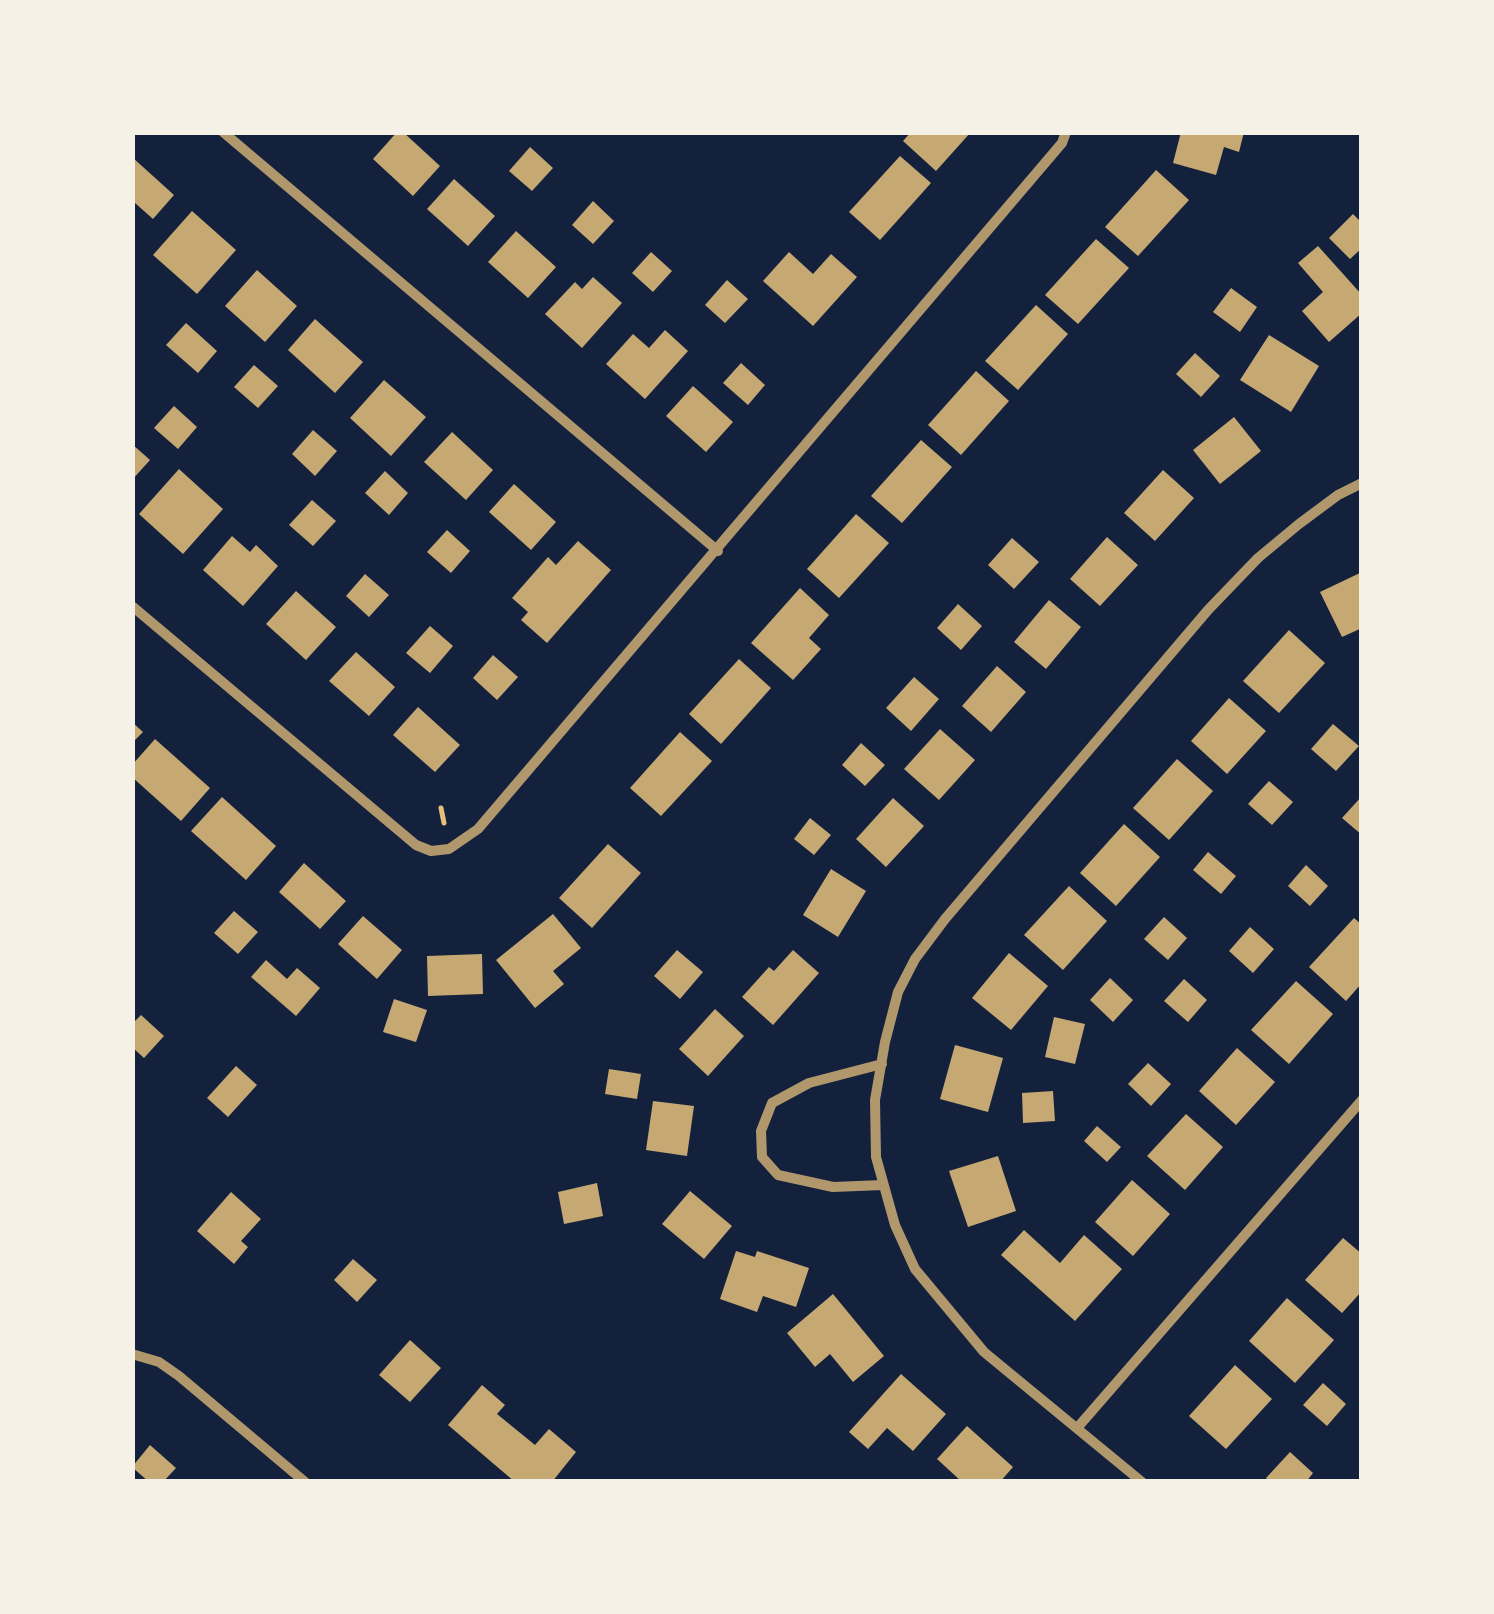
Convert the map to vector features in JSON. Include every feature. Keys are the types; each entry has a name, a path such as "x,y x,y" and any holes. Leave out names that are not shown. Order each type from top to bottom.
{"street":[{"path":"223,132 718,550"},
{"path":"132,606 416,845 431,850 448,849 478,830 1062,144 1066,132"},
{"path":"1142,1482 984,1352 915,1269 895,1225 876,1157 875,1100 882,1064 898,992 944,920 1208,610 1258,558 1299,524 1362,483"},
{"path":"882,1064 809,1083 772,1103 760,1130 762,1157 778,1175 832,1187 883,1185"},
{"path":"1078,1428 1362,1100"},
{"path":"133,1355 159,1362 179,1376 305,1482"}],"path":[{"path":"442,808 444,823"}],"building":[{"path":"397,132 403,132 440,166 413,196 373,159"},
{"path":"911,132 971,132 936,171 903,141"},
{"path":"1181,132 1244,132 1239,152 1224,147 1216,175 1173,163"},
{"path":"530,147 553,168 532,191 509,171"},
{"path":"900,156 931,183 880,240 849,212"},
{"path":"132,157 174,195 153,219 135,203 132,206"},
{"path":"1156,170 1189,200 1138,256 1105,227"},
{"path":"454,179 495,216 468,246 427,209"},
{"path":"593,201 614,221 593,244 572,225"},
{"path":"192,211 236,250 197,294 153,255"},
{"path":"1353,214 1362,223 1362,248 1350,259 1329,238"},
{"path":"516,231 556,267 528,298 488,262"},
{"path":"1096,239 1129,268 1078,324 1045,295"},
{"path":"1318,246 1362,295 1362,313 1329,342 1302,311 1323,292 1298,263"},
{"path":"651,252 672,271 653,292 632,273"},
{"path":"789,252 813,274 831,254 857,277 813,326 763,281"},
{"path":"257,270 297,306 265,342 225,306"},
{"path":"593,277 622,303 582,348 545,314 575,282 582,289"},
{"path":"727,280 748,299 725,323 705,305"},
{"path":"1231,288 1257,307 1240,332 1213,312"},
{"path":"1036,305 1068,334 1018,390 985,361"},
{"path":"315,319 363,362 335,393 288,350"},
{"path":"186,323 217,351 198,373 166,345"},
{"path":"665,330 688,351 645,399 606,364 633,334 649,348"},
{"path":"1269,335 1319,366 1291,412 1240,380"},
{"path":"1195,353 1220,376 1201,397 1176,374"},
{"path":"741,363 765,385 748,405 723,383"},
{"path":"254,365 278,386 258,408 234,387"},
{"path":"976,371 1009,401 961,455 928,425"},
{"path":"384,380 426,417 391,456 350,418"},
{"path":"693,386 733,422 706,452 666,416"},
{"path":"174,406 197,427 178,449 154,428"},
{"path":"1234,417 1261,451 1220,484 1193,450"},
{"path":"313,430 337,451 315,476 292,454"},
{"path":"452,432 493,470 466,500 424,462"},
{"path":"921,440 952,467 902,523 871,496"},
{"path":"132,444 150,460 132,480"},
{"path":"179,469 223,509 183,554 139,514"},
{"path":"1163,470 1194,498 1155,541 1124,513"},
{"path":"385,471 408,493 389,515 365,493"},
{"path":"514,484 556,522 531,550 489,512"},
{"path":"312,500 336,521 313,546 289,525"},
{"path":"856,514 889,543 839,598 807,569"},
{"path":"447,530 470,551 451,573 427,552"},
{"path":"232,536 250,552 256,545 278,566 243,606 203,570"},
{"path":"1107,537 1138,565 1100,606 1070,579"},
{"path":"1012,538 1039,562 1014,589 988,565"},
{"path":"578,541 611,570 547,643 521,620 528,612 512,598 548,557 556,565"},
{"path":"1362,572 1362,628 1342,637 1320,592"},
{"path":"365,574 389,595 369,617 346,596"},
{"path":"800,588 829,615 809,638 821,649 793,680 751,643"},
{"path":"296,591 336,627 306,660 266,624"},
{"path":"1049,600 1081,627 1046,669 1014,642"},
{"path":"958,604 982,626 961,650 937,628"},
{"path":"430,626 453,646 430,673 406,653"},
{"path":"1289,630 1325,663 1279,713 1243,681"},
{"path":"356,652 395,687 369,716 329,681"},
{"path":"493,655 518,677 497,700 473,678"},
{"path":"739,659 771,688 721,744 689,714"},
{"path":"997,666 1026,692 991,732 962,706"},
{"path":"914,677 939,699 911,731 886,708"},
{"path":"1229,698 1266,731 1227,774 1191,741"},
{"path":"418,707 460,745 435,772 393,735"},
{"path":"132,722 143,732 132,743"},
{"path":"1333,724 1359,746 1336,771 1311,749"},
{"path":"940,729 975,760 939,800 904,769"},
{"path":"680,732 712,761 661,816 630,788"},
{"path":"155,739 210,788 181,821 132,777 132,765"},
{"path":"861,743 885,765 865,786 842,765"},
{"path":"1177,759 1213,791 1169,840 1133,808"},
{"path":"1269,781 1293,802 1272,825 1248,804"},
{"path":"1362,796 1362,835 1342,818"},
{"path":"222,797 276,846 246,880 191,831"},
{"path":"893,798 924,826 886,867 856,839"},
{"path":"810,818 831,835 814,855 794,839"},
{"path":"1124,824 1160,857 1116,906 1080,873"},
{"path":"608,844 641,873 592,928 559,898"},
{"path":"1208,852 1236,876 1221,894 1193,870"},
{"path":"304,863 346,901 320,929 279,892"},
{"path":"1306,865 1328,886 1310,906 1288,886"},
{"path":"831,869 866,891 838,937 803,915"},
{"path":"1069,886 1107,921 1063,970 1024,935"},
{"path":"234,911 258,932 238,954 214,933"},
{"path":"553,914 581,948 553,971 564,984 535,1008 496,960"},
{"path":"363,916 402,950 377,979 338,944"},
{"path":"1164,917 1187,938 1168,960 1144,939"},
{"path":"1354,918 1362,925 1362,983 1346,1001 1309,967"},
{"path":"1250,927 1274,949 1253,973 1229,951"},
{"path":"677,950 703,972 680,999 654,976"},
{"path":"793,950 819,973 773,1025 742,997 769,967 774,971"},
{"path":"1009,953 1048,986 1011,1030 972,998"},
{"path":"482,954 483,994 428,996 427,956"},
{"path":"266,960 287,979 297,968 320,988 296,1016 251,977"},
{"path":"1110,978 1133,1000 1113,1022 1090,1000"},
{"path":"1184,979 1207,1000 1188,1022 1164,1001"},
{"path":"1296,981 1333,1014 1289,1064 1251,1030"},
{"path":"394,999 427,1010 416,1042 383,1032"},
{"path":"715,1009 744,1036 708,1076 679,1049"},
{"path":"141,1015 164,1036 144,1058 132,1047 132,1024"},
{"path":"1054,1017 1085,1024 1075,1064 1045,1057"},
{"path":"955,1045 1003,1058 988,1112 940,1099"},
{"path":"1237,1048 1275,1082 1236,1125 1199,1091"},
{"path":"1148,1063 1171,1084 1151,1106 1128,1084"},
{"path":"236,1066 257,1085 228,1117 207,1098"},
{"path":"609,1069 641,1074 637,1099 605,1094"},
{"path":"1053,1091 1055,1121 1023,1123 1022,1093"},
{"path":"653,1101 694,1106 687,1156 646,1150"},
{"path":"1186,1114 1223,1147 1185,1190 1147,1156"},
{"path":"1097,1126 1121,1147 1107,1162 1084,1141"},
{"path":"998,1156 1016,1211 968,1227 949,1171"},
{"path":"1132,1180 1170,1214 1133,1256 1095,1222"},
{"path":"597,1183 603,1216 564,1224 558,1192"},
{"path":"690,1191 732,1226 704,1259 662,1224"},
{"path":"231,1192 261,1219 241,1241 248,1247 234,1264 197,1231"},
{"path":"1024,1230 1060,1263 1084,1235 1122,1269 1075,1321 1001,1255"},
{"path":"1343,1238 1362,1254 1362,1291 1342,1313 1305,1280"},
{"path":"736,1251 755,1257 757,1251 809,1268 796,1307 763,1296 757,1312 720,1299"},
{"path":"353,1259 377,1280 357,1302 334,1280"},
{"path":"833,1294 884,1356 853,1382 830,1354 815,1367 787,1333"},
{"path":"1287,1298 1334,1340 1295,1383 1249,1341"},
{"path":"410,1340 441,1368 410,1402 379,1375"},
{"path":"1235,1365 1272,1399 1226,1449 1189,1416"},
{"path":"901,1374 946,1414 913,1451 887,1428 868,1449 849,1432"},
{"path":"1323,1383 1346,1404 1327,1426 1303,1405"},
{"path":"482,1385 505,1405 497,1414 535,1445 549,1429 576,1452 552,1482 515,1482 448,1425"},
{"path":"967,1426 1013,1467 1000,1482 962,1482 937,1459"},
{"path":"150,1445 176,1468 163,1482 149,1482 132,1467"},
{"path":"1290,1452 1313,1473 1306,1482 1270,1482 1266,1478"}]}
